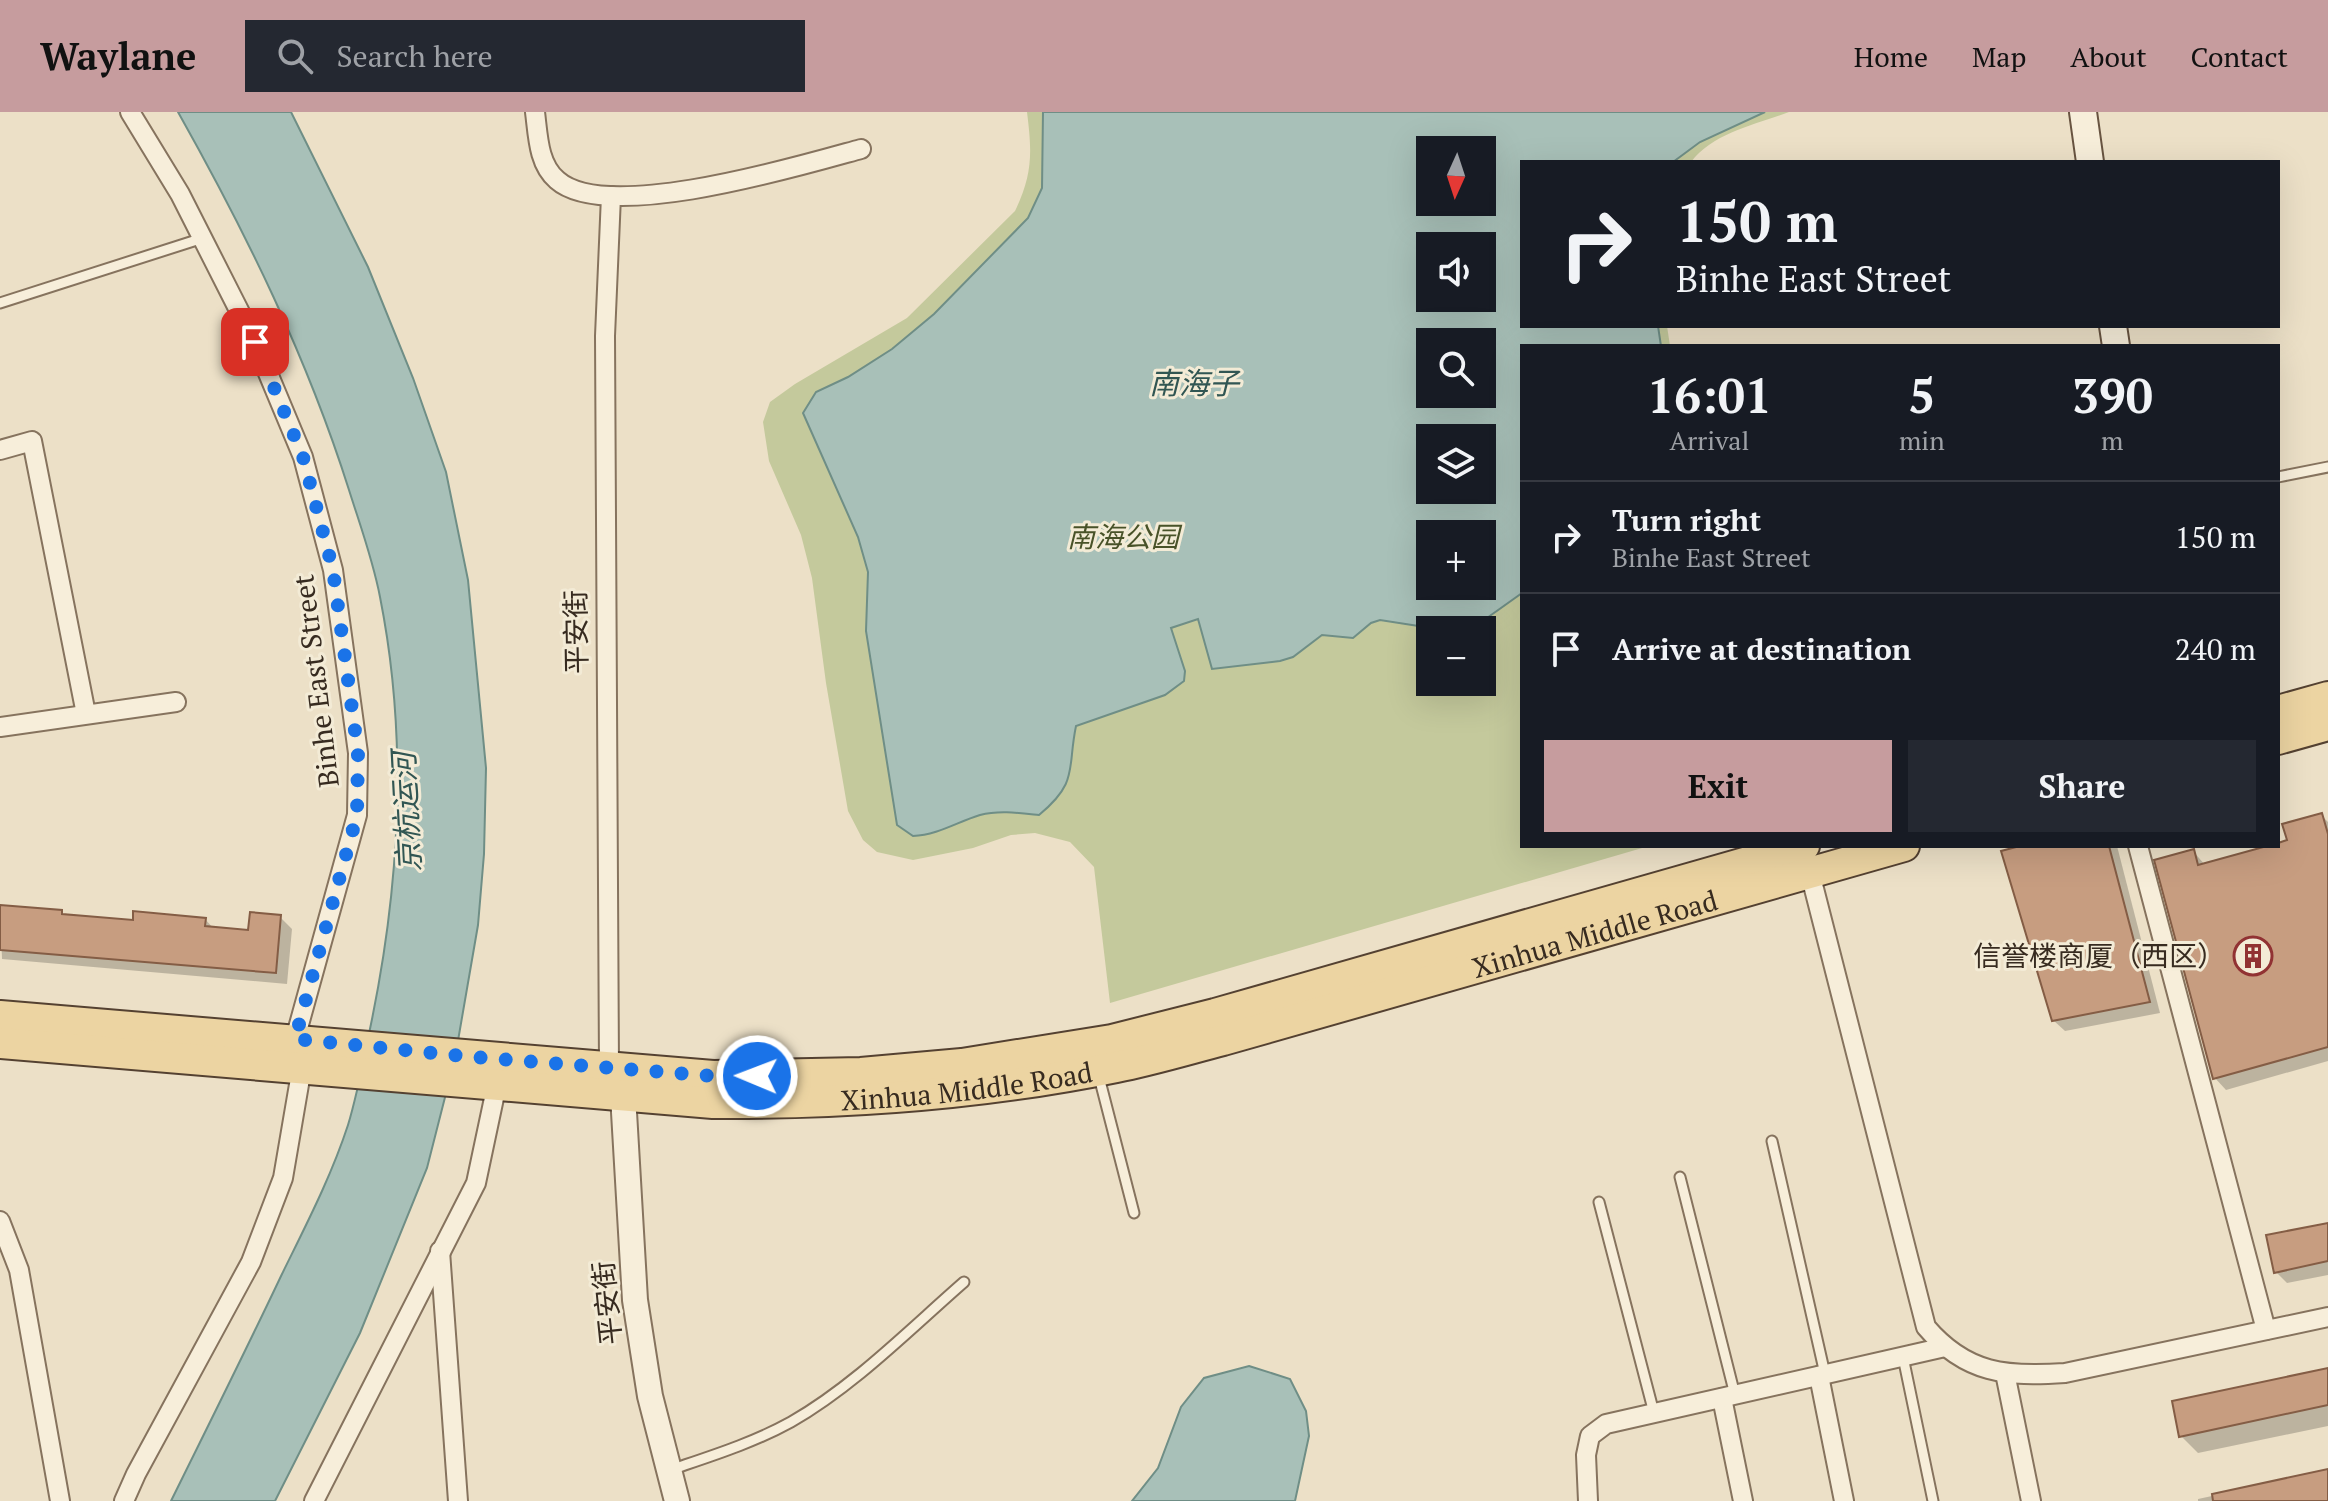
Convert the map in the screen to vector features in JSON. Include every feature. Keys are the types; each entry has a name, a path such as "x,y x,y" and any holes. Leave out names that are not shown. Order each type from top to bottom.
{"main road":[{"path":"2083,112 2090,160"},
{"path":"2280,710 2328,697"},
{"path":"2280,738 2328,725"},
{"name":"Xinhua Middle Road","path":"481,1074 609,1067 713,1076 861,1073 962,1064 1112,1040 1807,859 1889,848"},
{"name":"Xinhua Middle Road","path":"0,1016 355,1058 623,1095 713,1103 850,1100 967,1090 1098,1070 1223,1040 1807,859"},
{"name":"Xinhua Middle Road","path":"0,1043 298,1053"}],"street":[{"name":"Binhe East Street","path":"124,1501 251,1262 283,1178 298,1053 357,815 358,753 333,570 303,457 255,342 203,238 130,112"},
{"path":"535,112 540,154 554,178 570,191 597,197 691,191 783,171 861,149"},
{"name":"平安街","path":"609,1067 605,336 611,196"},
{"path":"0,450 32,441 86,714"},
{"path":"0,727 176,702"},
{"path":"2139,848 2266,1330"},
{"path":"1807,859 1926,1327 1945,1347 1963,1360 1992,1371 2022,1376 2065,1373 2328,1317"},
{"path":"314,1501 476,1183 481,1074"},
{"name":"平安街","path":"623,1095 635,1300 650,1396 677,1501"},
{"path":"0,1221 19,1270 60,1501"},
{"path":"440,1251 458,1501"},
{"path":"1588,1501 1586,1455 1590,1436 1606,1424 1945,1347"},
{"path":"2005,1373 2031,1501"},
{"path":"1822,1375 1844,1501"},
{"path":"1729,1396 1743,1501"}],"lane":[{"path":"0,303 203,238"},
{"path":"2280,477 2328,467"},
{"path":"1098,1070 1134,1213"},
{"path":"1772,1141 1822,1375"},
{"path":"1680,1177 1729,1396"},
{"path":"1599,1202 1654,1413"},
{"path":"669,1471 744,1444 792,1421 845,1385 964,1282"},
{"path":"1903,1357 1933,1501"}],"green space":[{"name":"南海子","path":"1027,112 1789,112 1723,136 1693,160 1520,160 1520,328 1667,328 1670,344 1520,344 1520,848 1642,848 1110,1003 1094,867 1070,842 1035,833 1011,835 973,848 913,860 877,852 863,840 848,811 812,578 801,535 769,461 763,422 770,402 907,318 1015,211 1028,174"}],"water":[{"name":"京杭运河","path":"178,112 291,112 368,267 413,378 446,472 468,580 486,768 478,925 455,1058 427,1168 360,1333 275,1501 171,1501 318,1201 352,1113 389,918 397,811 394,704 389,650 377,583 332,441 273,296 228,203"},
{"name":"南海子","path":"1043,112 1765,112 1700,142 1676,160 1520,160 1520,328 1658,328 1661,344 1520,344 1520,594 1490,616 1416,616 1416,626 1380,620 1371,623 1353,638 1322,635 1293,657 1280,661 1212,669 1198,619 1171,628 1185,671 1184,681 1165,695 1076,726 1066,784 1039,815 987,813 939,831 913,836 897,825 866,631 868,572 858,537 803,413 816,392 848,377 892,349 934,314 1028,218 1042,188"},
{"path":"1249,1366 1290,1379 1306,1411 1309,1436 1295,1501 1132,1501 1158,1468 1181,1407 1204,1378"}],"building":[{"name":"信誉楼商厦（西区）","path":"2322,813 2328,834 2328,1047 2213,1079 2154,860 2194,849 2198,865 2260,848 2280,848 2280,842 2287,840 2282,824"},
{"path":"2012,848 2110,848 2150,1002 2052,1021 2001,851"},
{"path":"0,905 133,920 133,911 206,918 205,926 248,930 250,912 281,915 276,973 0,950"},
{"path":"2328,1223 2328,1261 2274,1273 2266,1235"},
{"path":"2328,1368 2328,1405 2179,1437 2172,1401"},
{"path":"2328,1469 2328,1501 2213,1501 2212,1494"}],"place":[{"name":"信誉楼商厦（西区）","path":"2253,956"}],"route":[{"path":"255,342 303,457 333,570 358,753 357,815 295,1039 473,1057 713,1076 757,1076"}],"park label":[{"name":"南海公园","path":"1123,537"}]}
